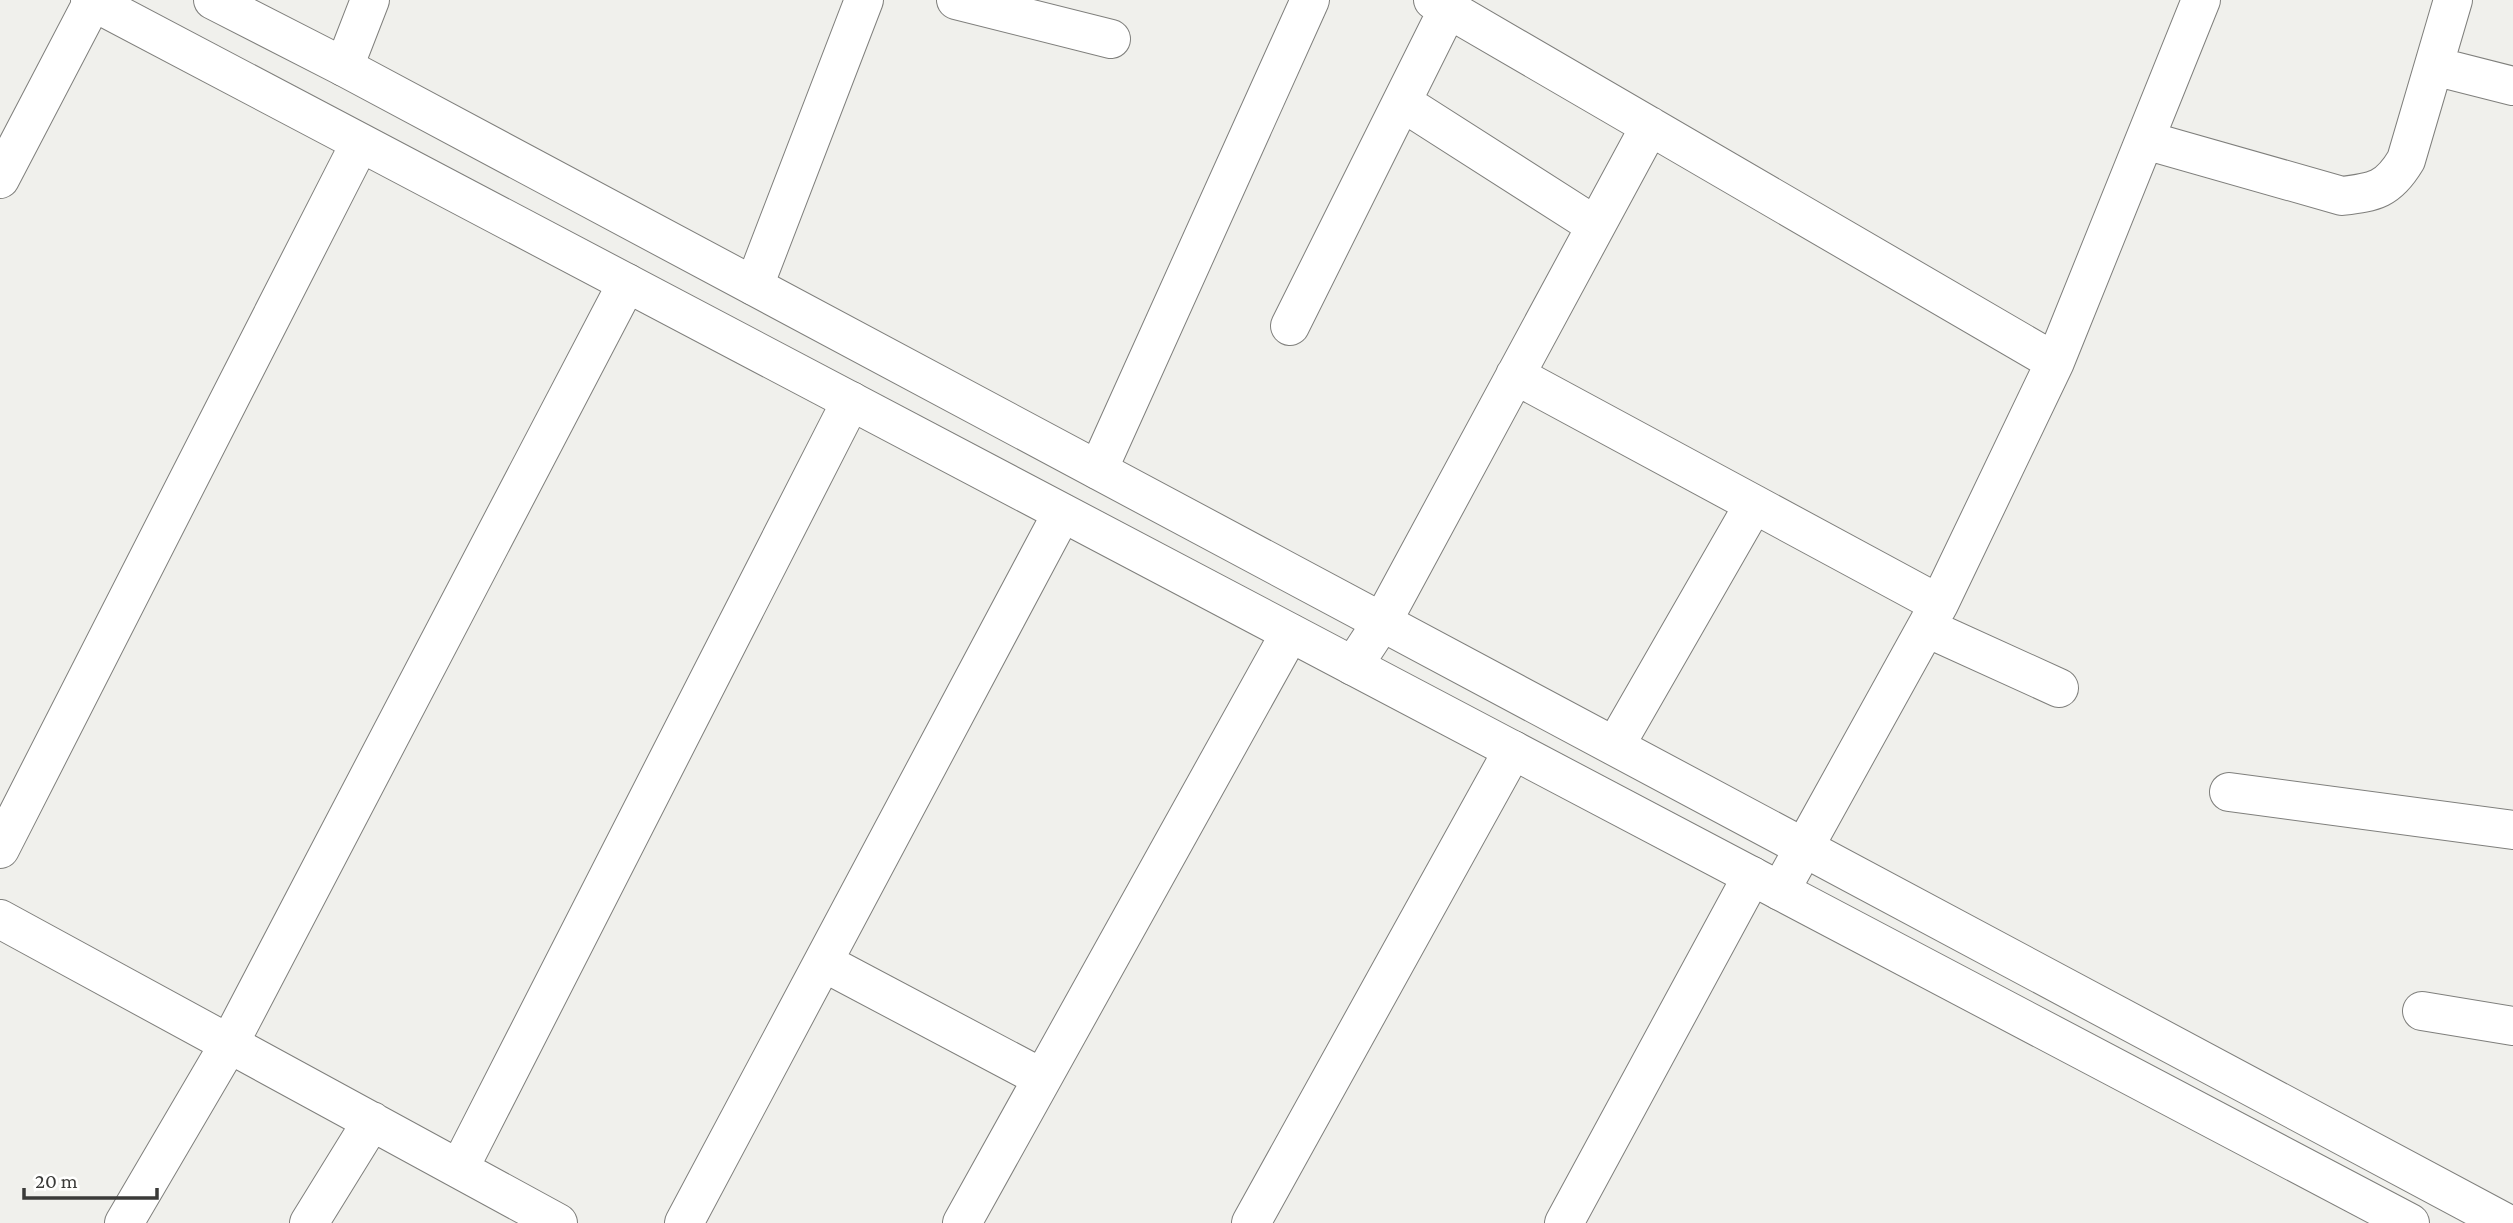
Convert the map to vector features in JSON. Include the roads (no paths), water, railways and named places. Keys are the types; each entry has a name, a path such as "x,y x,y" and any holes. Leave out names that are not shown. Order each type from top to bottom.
{"street":[{"path":"213,0 344,67 2506,1223"},
{"path":"344,67 370,0"},
{"path":"754,286 864,0"},
{"path":"956,0 1111,39"},
{"path":"1098,470 1310,0"},
{"path":"1564,1223 1766,884 1805,848 1933,616 2055,362 2201,0"},
{"path":"2145,140 2342,196 2373,192 2394,180 2406,160 2453,0"},
{"path":"0,179 91,1 2410,1223"},
{"path":"1290,326 1402,102 1440,4 2055,362"},
{"path":"2434,66 2513,86"},
{"path":"1402,102 1596,226"},
{"path":"1353,666 1382,622 1650,126"},
{"path":"0,849 360,143"},
{"path":"124,1223 229,1044 626,283"},
{"path":"1515,375 1754,504 1933,616 2059,688"},
{"path":"459,1169 851,401"},
{"path":"1615,746 1754,504"},
{"path":"684,1223 1062,513"},
{"path":"962,1223 1290,633"},
{"path":"1251,1223 1513,750"},
{"path":"2229,792 2513,830"},
{"path":"0,919 558,1223"},
{"path":"823,962 1042,1078"},
{"path":"2422,1012 2513,1026"},
{"path":"309,1223 372,1122"}]}
